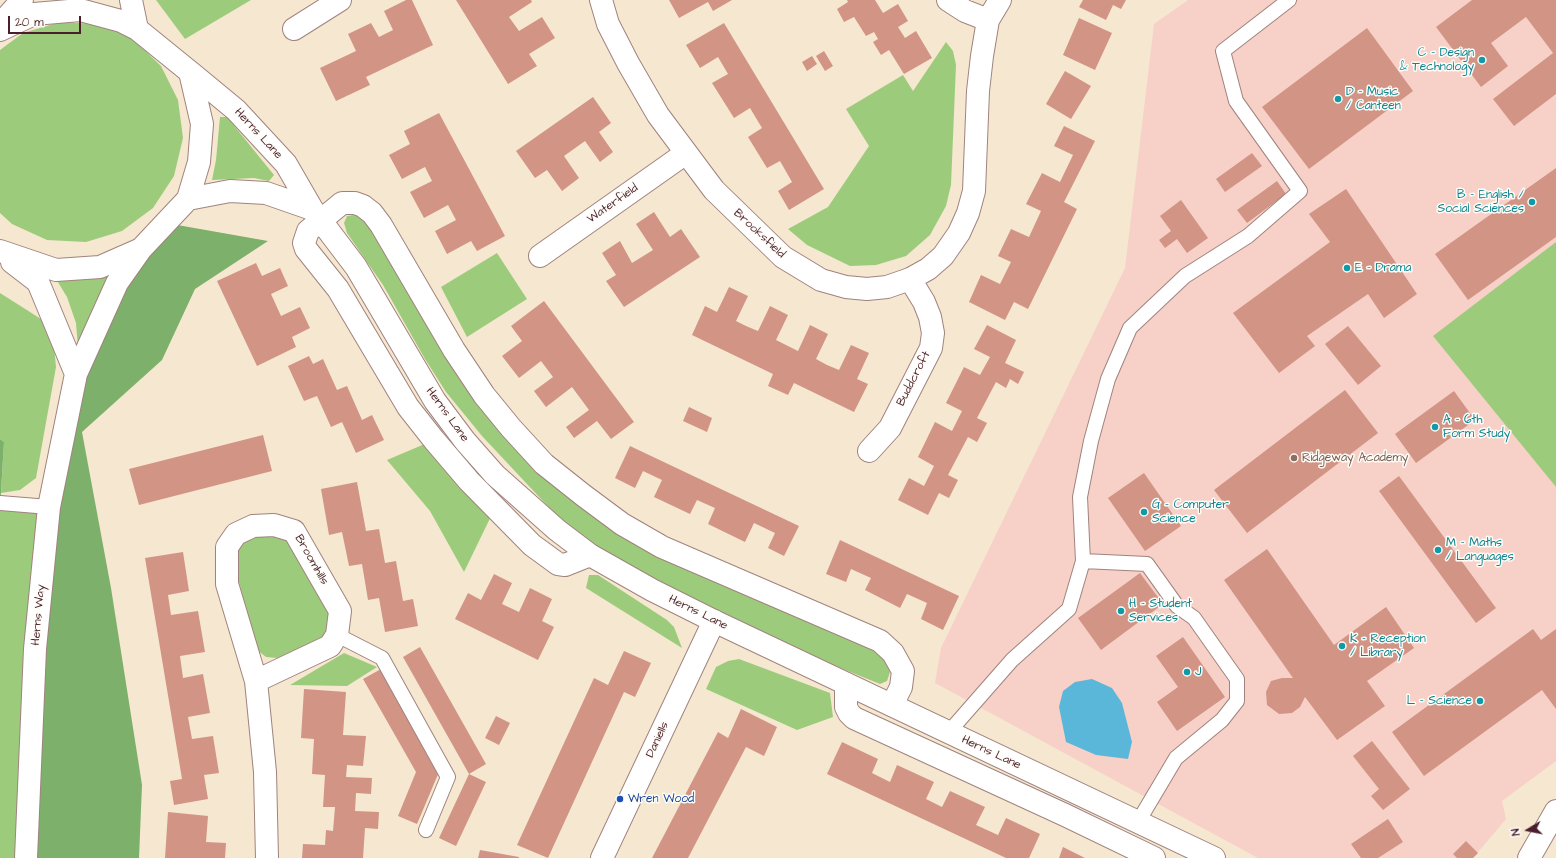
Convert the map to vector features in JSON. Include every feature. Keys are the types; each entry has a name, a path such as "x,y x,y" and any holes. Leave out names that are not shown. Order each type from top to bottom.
{"street":[{"path":"0,25 22,0"},
{"path":"131,0 137,29"},
{"path":"294,29 340,0"},
{"name":"Brooksfield","path":"601,0 608,24 628,63 658,115 714,190 783,257 821,280 846,287 867,289 887,287 910,279 928,269 943,256 959,233 968,213 974,191 978,91 988,20 1000,0"},
{"path":"948,0 965,11 988,20"},
{"name":"Herns Lane","path":"0,30 34,14 80,10 121,21 137,29 236,110 286,164 316,214 356,267 435,401 465,441 496,475 532,509 590,555 652,590 714,621 1214,858"},
{"path":"0,252 56,270 100,267 141,248 188,199 199,162 202,124 190,72"},
{"name":"Waterfield","path":"540,256 686,153"},
{"path":"188,199 230,191 266,193 316,214"},
{"path":"590,555 565,565 558,564 532,545 470,481 434,440 408,407 338,289 306,249 304,243 305,235 316,214 342,203 355,203 372,213 395,246 454,350 484,395 511,428 544,464 617,520 662,547 880,641 893,653 903,671 901,687 892,705"},
{"name":"Herns Way","path":"26,858 35,649 49,507 76,374 117,283 141,248"},
{"path":"0,252 38,282 76,374"},
{"name":"Buddcroft","path":"869,451 890,428 930,348 933,333 930,317 924,302 910,279"},
{"name":"Broomhills","path":"267,858 265,772 256,681 227,584 227,547 236,534 253,526 274,525 294,530 340,610 337,635"},
{"name":"Daniells","path":"602,858 714,621"},
{"path":"256,681 330,646 337,635"},
{"path":"846,684 846,707 854,718 1154,858"},
{"path":"1529,858 1556,811"}],"lane":[{"path":"948,733 1012,660 1069,609 1083,561 1080,497 1091,441 1108,379 1130,328 1184,276 1248,236 1300,191 1236,101 1223,51 1289,0"},
{"path":"0,504 49,507"},
{"path":"1083,561 1147,564 1177,606 1194,618 1237,679 1237,701 1222,720 1176,758 1138,822"},
{"path":"337,635 382,658 448,777 426,830"}],"shaded area":[{"name":"Ridgeway Academy","path":"1188,0 1556,0 1556,761 1502,801 1506,819 1473,858 1258,858 935,683 941,648 1125,268 1154,24"}],"green space":[{"path":"156,0 251,0 185,39"},
{"path":"60,22 98,24 133,39 161,66 178,100 183,138 174,176 153,208 122,231 86,242 47,240 12,224 0,213 0,50 23,33"},
{"path":"946,42 953,51 956,65 951,185 946,206 930,235 906,256 876,265 850,266 807,245 788,229 828,207 869,146 846,109 903,75 913,91"},
{"path":"220,117 227,117 274,175 269,181 254,178 212,180 216,160"},
{"path":"347,216 363,216 559,489 868,646 884,656 890,664 890,672 887,681 880,684 818,659 637,572 594,547 557,516 482,436 446,392 425,359 383,285 347,233 344,223"},
{"path":"166,223 268,241 195,289 162,360 82,432 111,588 142,785 139,858 38,858 35,649 76,374"},
{"path":"1556,242 1556,487 1433,336"},
{"path":"497,253 527,299 467,337 441,287"},
{"path":"119,268 78,348 76,323 67,297 56,279"},
{"path":"0,293 52,326 56,367 36,478 20,490 1,493 4,442 0,439"},
{"path":"0,439 4,442 0,508"},
{"path":"434,440 495,508 464,572 430,511 387,460"},
{"path":"49,507 15,858 0,858 0,508"},
{"path":"250,534 284,534 331,612 326,634 320,639 277,658 266,657 257,650 235,567 237,549"},
{"path":"589,575 598,575 667,620 674,627 682,648 586,588"},
{"path":"344,653 377,667 347,686 290,685"},
{"path":"739,659 830,693 833,717 797,730 706,689 716,667 728,661"}],"water":[{"path":"1092,679 1112,688 1122,703 1132,742 1128,759 1096,755 1066,742 1059,707 1063,691 1075,682"}],"building":[{"path":"406,0 412,0 433,45 366,77 370,85 336,101 320,68 356,51 348,34 371,23 379,37 393,30 384,11"},
{"path":"456,0 531,0 532,2 509,17 519,31 542,17 555,38 529,54 537,66 508,84"},
{"path":"669,0 732,0 713,11 708,2 679,18"},
{"path":"847,0 875,0 883,13 898,4 908,21 898,27 905,38 916,31 932,58 904,74 889,50 881,55 873,42 878,39 874,32 866,36 854,17 844,22 837,9 848,2"},
{"path":"1083,0 1126,0 1121,9 1113,5 1106,20 1079,7"},
{"name":"C - Design & Technology","path":"1472,0 1556,0 1556,94 1514,126 1493,99 1553,53 1526,17 1491,43 1508,66 1481,87 1436,27"},
{"path":"1079,18 1112,33 1095,70 1063,55"},
{"path":"724,23 824,189 789,210 778,191 792,182 780,161 767,168 748,137 762,128 750,108 734,118 712,83 728,74 718,57 700,68 686,45"},
{"name":"D - Music / Canteen","path":"1367,28 1413,91 1309,169 1262,107"},
{"path":"824,51 833,66 825,71 816,56"},
{"path":"812,56 817,64 807,71 802,62"},
{"path":"1065,71 1091,86 1071,119 1046,104"},
{"path":"593,97 611,123 599,132 613,152 600,162 585,141 564,156 579,178 562,191 547,170 535,178 516,151"},
{"path":"439,113 505,236 477,251 471,241 447,254 435,231 456,220 448,205 424,218 410,192 432,181 425,167 402,179 389,155 410,144 404,131"},
{"path":"1064,126 1095,141 1064,202 1077,209 1028,309 1014,302 1005,320 969,302 981,275 1000,284 1011,262 998,256 1011,229 1029,237 1041,211 1026,204 1042,173 1060,182 1073,155 1054,146"},
{"path":"1252,153 1262,166 1225,192 1216,179"},
{"name":"B - English / Social Sciences","path":"1556,168 1556,237 1468,300 1435,254"},
{"path":"1277,181 1286,194 1247,223 1237,210"},
{"name":"E - Drama","path":"1346,189 1417,294 1384,318 1368,294 1307,336 1315,346 1279,373 1233,313 1330,242 1309,214"},
{"path":"1181,200 1208,238 1187,253 1177,239 1165,248 1159,240 1171,231 1160,216"},
{"path":"654,212 670,237 681,229 700,257 624,307 606,281 616,275 602,253 620,241 632,263 653,250 636,224"},
{"path":"256,263 262,276 280,268 288,286 271,294 281,316 300,307 310,328 292,337 296,347 257,366 217,281"},
{"path":"729,287 748,296 736,321 758,331 770,306 788,315 776,340 798,351 810,325 828,334 816,359 827,365 839,370 851,345 869,353 857,379 868,384 854,412 794,383 788,395 768,386 773,374 692,335 705,306 717,312"},
{"path":"544,301 634,422 611,439 597,421 574,438 566,427 589,410 572,387 546,407 534,391 553,377 541,361 519,378 502,356 522,341 511,326"},
{"path":"987,325 1016,340 1005,363 1024,372 1018,384 1010,379 1006,388 996,382 977,418 987,423 977,442 968,437 948,475 958,480 949,498 939,493 928,515 898,500 909,478 924,486 934,466 918,457 935,422 952,431 962,411 946,403 964,367 980,375 990,357 974,349"},
{"path":"1348,326 1381,366 1358,385 1325,344"},
{"path":"309,356 313,364 323,359 337,390 347,386 362,420 372,415 384,440 356,453 342,422 331,427 317,396 304,401 288,366"},
{"path":"1345,390 1378,433 1247,533 1214,490"},
{"name":"A - 6th Form Study","path":"1454,391 1475,420 1416,463 1395,434"},
{"path":"689,407 712,418 707,432 683,421"},
{"path":"263,435 272,471 139,505 129,469"},
{"path":"630,446 799,526 784,556 768,548 775,533 754,523 745,542 708,524 715,508 697,500 690,514 654,497 662,480 643,471 635,488 615,478"},
{"name":"G - Computer Science","path":"1144,473 1181,526 1145,551 1108,498"},
{"name":"M - Maths / Languages","path":"1399,476 1496,608 1476,623 1379,491"},
{"path":"357,482 366,531 379,529 385,563 396,561 403,601 413,599 418,626 385,632 379,598 368,600 362,564 349,566 342,532 329,535 321,489"},
{"path":"840,540 959,596 943,630 921,619 927,603 907,594 900,608 865,590 871,578 851,569 846,582 826,574"},
{"name":"K - Reception / Library","path":"1267,549 1334,645 1386,607 1414,648 1367,681 1385,706 1337,740 1305,697 1300,707 1292,713 1279,714 1267,705 1266,692 1271,681 1282,678 1293,678 1224,580"},
{"path":"183,552 189,591 168,595 171,615 198,611 205,652 180,656 183,678 203,674 210,713 188,717 192,739 213,736 219,773 204,775 208,799 174,805 170,781 182,779 145,558"},
{"name":"H - Student Services","path":"1140,573 1163,604 1101,650 1078,618"},
{"path":"494,574 512,583 502,604 519,612 530,588 552,599 542,621 554,627 538,660 455,619 468,593 481,600"},
{"name":"L - Science","path":"1533,629 1541,640 1556,629 1556,709 1542,690 1424,776 1392,732"},
{"name":"J","path":"1183,637 1225,697 1177,731 1157,702 1178,687 1156,656"},
{"path":"420,647 486,764 469,774 403,657"},
{"path":"624,651 651,663 635,697 624,692 548,858 517,845 594,678 608,685"},
{"path":"381,669 439,772 417,824 398,816 416,772 363,679"},
{"path":"304,689 346,692 343,735 366,736 363,766 347,765 346,777 372,778 371,794 356,793 355,811 379,812 378,829 365,828 363,858 302,858 303,844 325,845 326,830 333,831 335,807 323,807 325,775 312,774 314,739 301,738"},
{"path":"741,709 777,727 764,756 746,747 688,858 652,858 718,732 728,738"},
{"path":"496,716 510,723 499,745 485,738"},
{"path":"1372,741 1410,789 1383,810 1371,796 1379,789 1353,756"},
{"path":"842,742 878,759 872,773 890,782 897,765 934,782 926,799 942,807 950,791 985,807 976,825 998,835 1006,818 1040,834 1029,858 1006,858 827,774"},
{"path":"469,774 486,782 456,846 439,838"},
{"path":"168,812 208,816 206,842 226,843 225,858 165,858"},
{"path":"1388,819 1403,842 1378,858 1361,858 1351,844"},
{"path":"1466,841 1478,853 1473,858 1457,858 1453,854"},
{"path":"1063,847 1085,858 1059,858"},
{"path":"480,850 519,857 519,858 478,858"}],"place":[{"name":"C - Design & Technology","path":"1482,60"},
{"name":"D - Music / Canteen","path":"1338,99"},
{"name":"B - English / Social Sciences","path":"1532,202"},
{"name":"E - Drama","path":"1347,268"},
{"name":"A - 6th Form Study","path":"1435,427"},
{"name":"Ridgeway Academy","path":"1294,458"},
{"name":"G - Computer Science","path":"1144,512"},
{"name":"M - Maths / Languages","path":"1438,550"},
{"name":"H - Student Services","path":"1121,611"},
{"name":"K - Reception / Library","path":"1342,646"},
{"name":"J","path":"1187,672"},
{"name":"L - Science","path":"1480,701"},
{"name":"Wren Wood","path":"620,799"}]}
